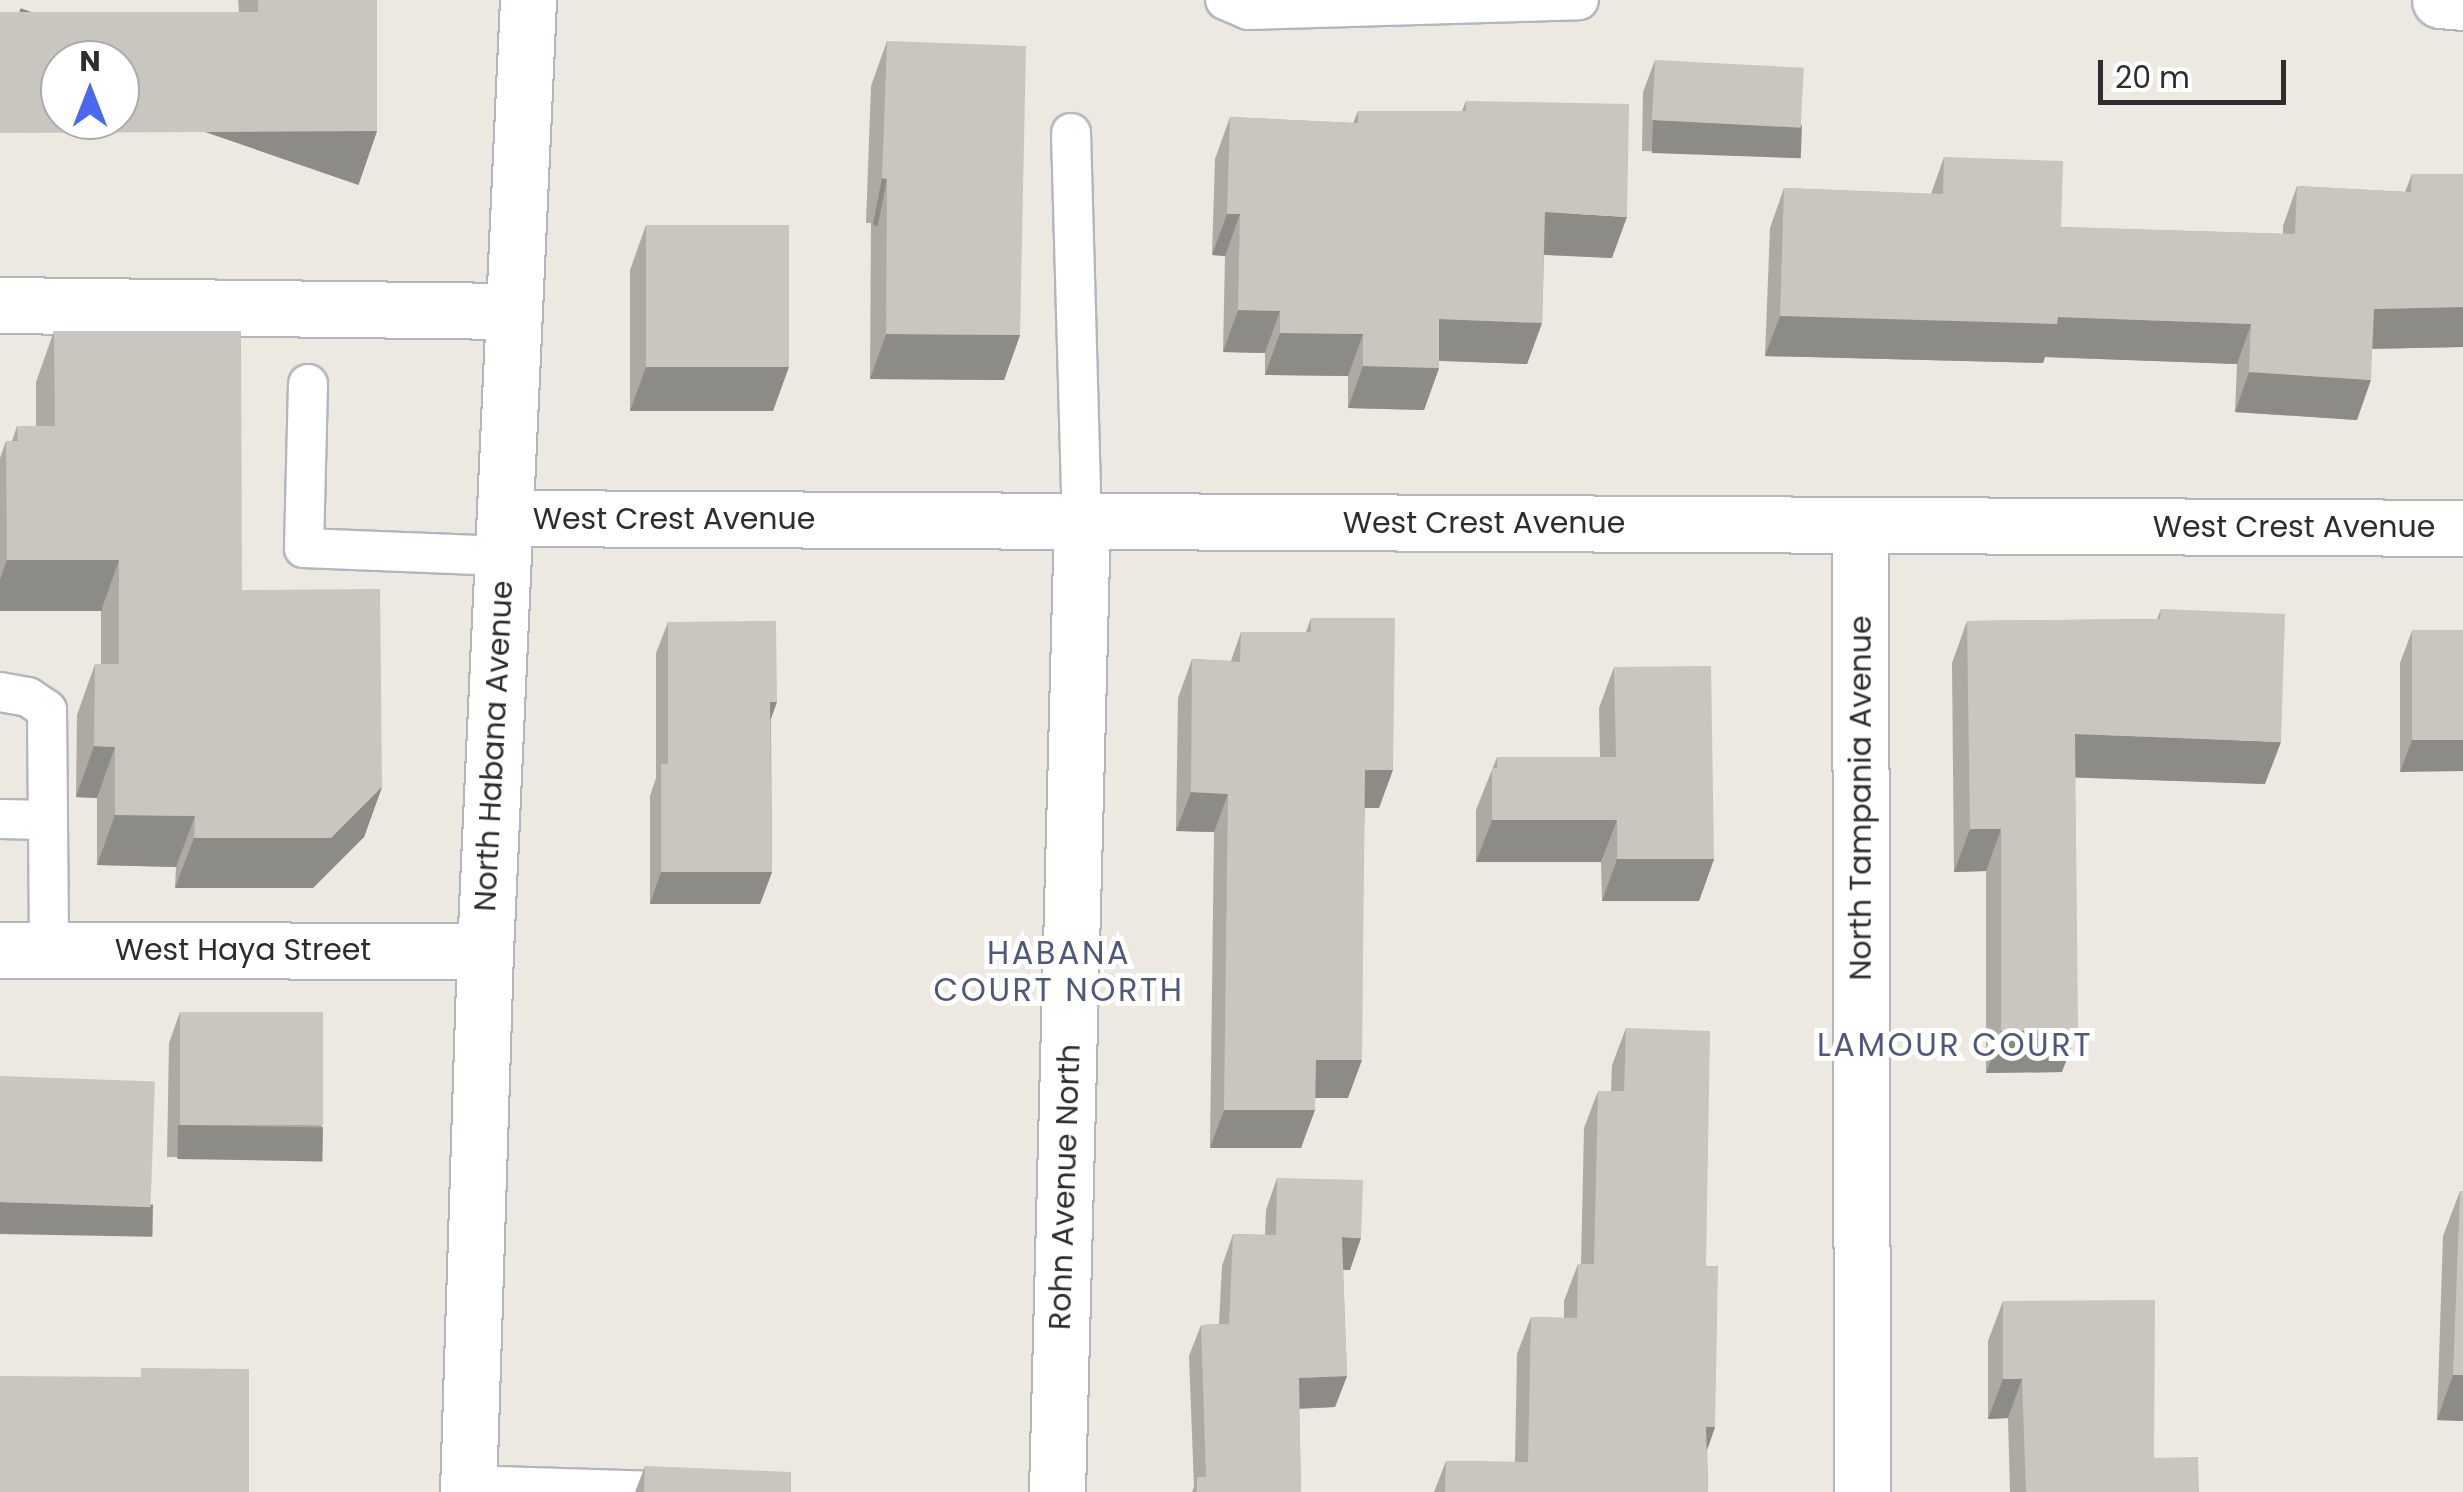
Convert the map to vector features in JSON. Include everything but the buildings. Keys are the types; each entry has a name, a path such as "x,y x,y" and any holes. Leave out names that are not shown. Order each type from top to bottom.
{"street":[{"name":"North Habana Avenue","path":"468,1488 485,951 528,0"},
{"path":"0,304 514,312"},
{"name":"West Crest Avenue","path":"504,537 1082,522 2463,528"},
{"name":"Rohn Avenue North","path":"1057,1492 1082,522"},
{"name":"North Tampania Avenue","path":"1860,524 1862,1492"},
{"name":"West Haya Street","path":"24,950 485,951"}],"lane":[{"path":"1225,0 1248,10 1578,0"},
{"path":"1071,132 1082,522"},
{"path":"308,384 304,548 504,537"},
{"path":"0,692 28,697 47,710 48,820 24,950"},
{"path":"0,819 48,820"},
{"path":"468,1488 686,1492"}],"district":[{"name":"HABANA COURT NORTH","path":"1059,972"},
{"name":"LAMOUR COURT","path":"1955,1045"}]}
